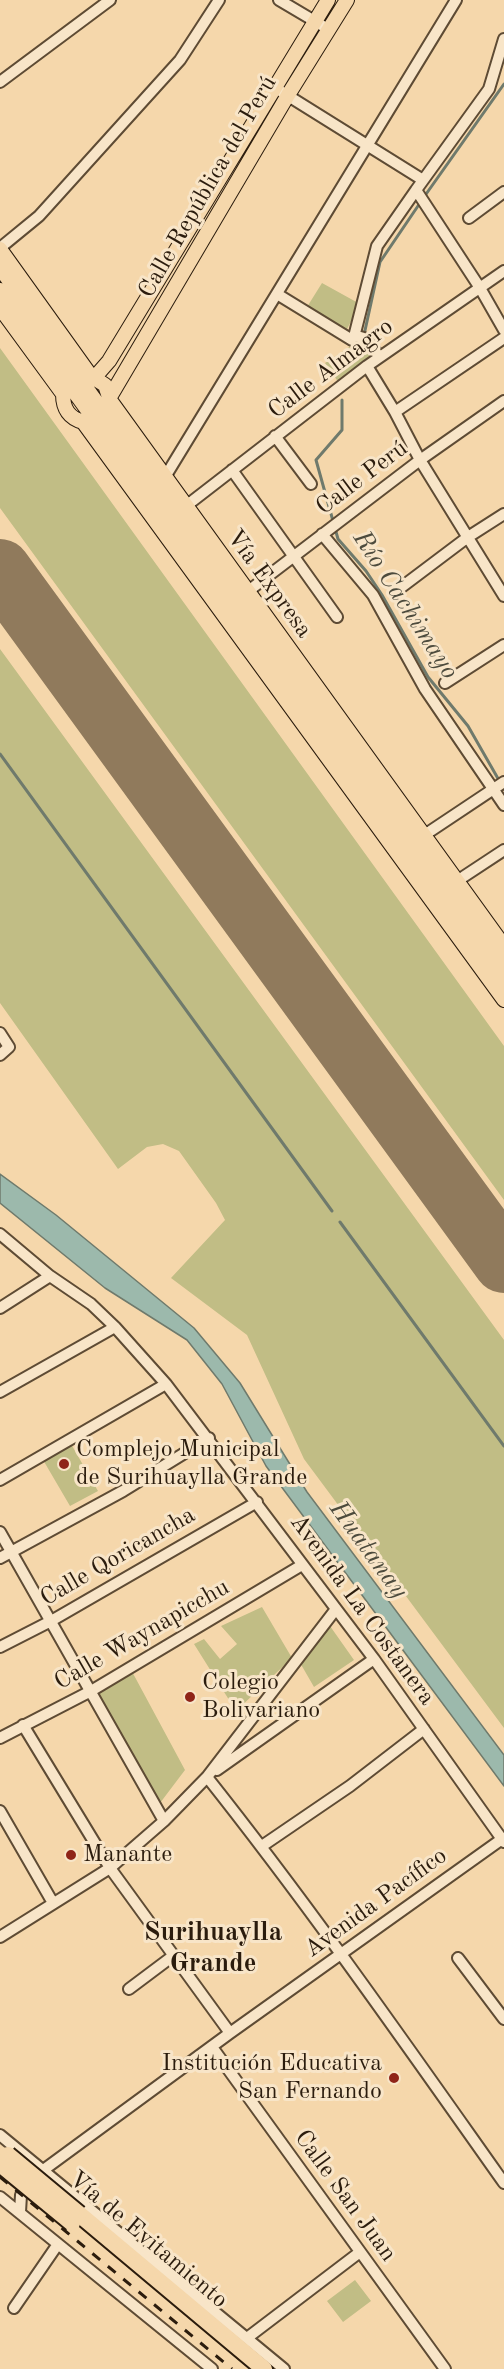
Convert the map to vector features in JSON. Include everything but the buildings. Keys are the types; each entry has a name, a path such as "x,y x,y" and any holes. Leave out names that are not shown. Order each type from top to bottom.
{"highway":[{"name":"Vía de Evitamiento","path":"3,2156 248,2369"},
{"name":"Vía de Evitamiento","path":"75,2219 264,2369"}],"main road":[{"name":"Calle República del Perú","path":"79,382 109,361 328,0"},
{"name":"Calle República del Perú","path":"100,410 347,0"},
{"name":"Vía Expresa","path":"0,249 79,382"},
{"name":"Vía Expresa","path":"0,268 79,382"},
{"name":"Vía Expresa","path":"0,290 79,382"},
{"name":"Vía Expresa","path":"0,308 79,382 105,385 100,410 293,710 504,1000"},
{"name":"Vía Expresa","path":"79,382 65,409 70,415 100,410"},
{"name":"Vía Expresa","path":"100,410 165,477 504,946"},
{"name":"Vía Expresa","path":"100,410 380,803 504,982"},
{"path":"286,674 320,693"},
{"path":"286,674 293,710"},
{"path":"371,764 380,803"},
{"path":"346,782 380,803"},
{"name":"Vía Expresa","path":"380,803 504,964"}],"street":[{"path":"0,82 110,0"},
{"path":"0,249 39,216 180,60 219,0"},
{"path":"279,0 328,29"},
{"path":"165,477 456,0"},
{"path":"360,337 377,246 489,89 504,39"},
{"path":"274,87 423,180"},
{"path":"417,192 480,288 504,330"},
{"path":"469,218 504,192"},
{"name":"Calle Almagro","path":"186,506 379,357 504,271"},
{"path":"277,294 352,340 360,337"},
{"path":"360,337 379,357"},
{"path":"395,411 504,338"},
{"path":"367,366 395,411 420,460 504,596"},
{"name":"Calle Perú","path":"247,592 420,460 504,401"},
{"path":"275,436 311,484"},
{"path":"232,470 337,616"},
{"path":"395,592 468,537 504,514"},
{"path":"326,531 373,595 425,688 498,786 504,805"},
{"path":"445,683 504,645"},
{"path":"423,836 498,786"},
{"path":"457,882 504,850"},
{"path":"0,1033 9,1045 4,1052"},
{"name":"Avenida La Costanera","path":"0,1234 50,1276 91,1304 116,1327 166,1384 374,1659 503,1840"},
{"path":"0,1308 50,1276"},
{"path":"0,1392 116,1327"},
{"path":"0,1480 166,1384"},
{"path":"0,1558 123,1491 209,1438"},
{"name":"Calle Qoricancha","path":"0,1647 51,1621 256,1502"},
{"path":"0,1532 164,1821"},
{"name":"Calle Waynapicchu","path":"0,1738 91,1691 302,1565"},
{"path":"0,1937 110,1868 164,1821 207,1778 336,1610"},
{"path":"207,1778 374,1659"},
{"path":"23,1725 110,1868 230,2033"},
{"path":"262,1846 350,1786 424,1730"},
{"path":"207,1778 262,1846 504,2183"},
{"path":"0,1811 53,1903"},
{"name":"Avenida Pacífico","path":"20,2212 21,2195 42,2171 230,2033 503,1840"},
{"path":"129,1989 173,1956"},
{"path":"458,1959 503,2015"},
{"name":"Calle San Juan","path":"212,2047 445,2369"},
{"path":"0,2135 284,2369"},
{"path":"0,2197 212,2369"},
{"path":"14,2308 58,2244"},
{"path":"247,2338 360,2252"}],"shaded area":[{"path":"322,283 360,304 346,331 307,307"},
{"path":"360,340 374,357 339,383 325,363"},
{"path":"0,348 504,1046 504,1200 0,508"},
{"path":"0,649 504,1340 504,1728 304,1459 247,1335 171,1278 225,1220 216,1203 179,1151 163,1144 147,1147 118,1169 0,1003"},
{"path":"0,1174 56,1215 194,1328 240,1383 307,1492 504,1755 504,1786 266,1466 222,1384 187,1340 105,1288 0,1203"},
{"name":"Complejo Municipal de Surihuaylla Grande","path":"67,1437 98,1491 70,1506 39,1453"},
{"path":"262,1607 292,1658 236,1711 194,1644 204,1639 220,1659 237,1644 221,1626"},
{"path":"330,1626 354,1660 314,1687 299,1661"},
{"path":"129,1666 185,1770 157,1807 90,1689"},
{"path":"355,2280 371,2301 343,2322 327,2301"}],"waterway":[{"name":"Río Cachimayo","path":"424,197 504,84"},
{"name":"Río Cachimayo","path":"364,335 380,262 420,203"},
{"name":"Río Cachimayo","path":"342,400 342,430 316,460 338,539 366,571 382,595 428,677 468,726 504,789"},
{"path":"0,754 332,1211"},
{"path":"340,1222 504,1446"}],"runway":[{"path":"0,570 504,1262"}],"railway":[{"path":"0,2177 232,2369"}],"place":[{"name":"Complejo Municipal de Surihuaylla Grande","path":"64,1464"},
{"name":"Colegio Bolivariano","path":"190,1697"},
{"name":"Manante","path":"71,1855"},
{"name":"Institución Educativa San Fernando","path":"394,2078"}],"district":[{"name":"Surihuaylla Grande","path":"213,1948"}],"water label":[{"name":"Huatanay","path":"368,1550"}]}
